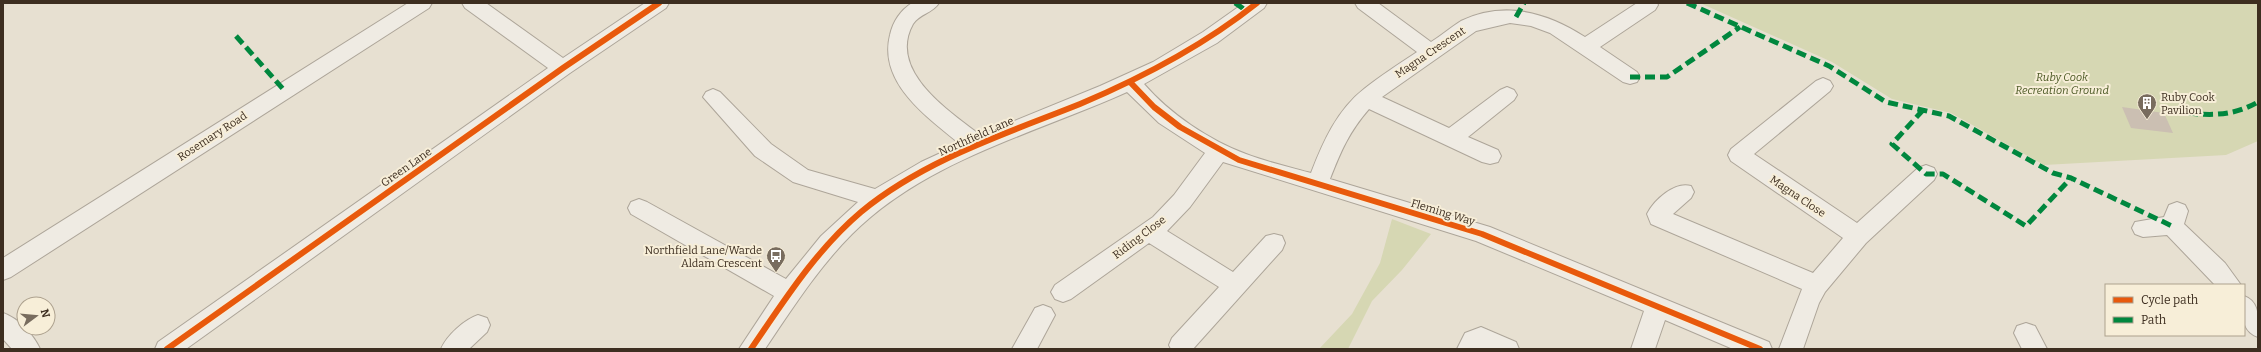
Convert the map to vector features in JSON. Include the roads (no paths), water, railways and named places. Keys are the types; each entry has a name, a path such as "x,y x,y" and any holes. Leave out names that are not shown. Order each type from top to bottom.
{"street":[{"name":"Rosemary Road","path":"3,270 422,3"},
{"path":"472,3 563,68"},
{"name":"Green Lane","path":"167,349 563,68 658,3"},
{"path":"929,3 910,14 902,26 898,46 898,62 904,74 919,94 939,114 977,145"},
{"name":"Northfield Lane","path":"751,349 824,248 861,212 879,199 925,170 977,145 1130,82 1180,55 1257,3"},
{"path":"1364,3 1430,52"},
{"path":"1585,47 1648,5"},
{"name":"Magna Crescent","path":"1318,183 1334,141 1347,120 1366,99 1430,52 1469,26 1490,19 1510,16 1534,19 1556,28 1630,77"},
{"name":"Fleming Way","path":"1130,82 1146,102 1167,119 1219,151 1239,160 1482,234 1760,349"},
{"name":"Magna Close","path":"1823,86 1739,155 1858,236"},
{"path":"1451,138 1507,95"},
{"path":"713,97 763,150 801,176 879,199"},
{"path":"1366,99 1490,156"},
{"name":"Riding Close","path":"1063,292 1161,223 1182,202 1219,151"},
{"path":"1792,349 1797,328 1817,285 1858,236 1926,174"},
{"path":"1683,192 1658,214 1659,218 1817,285"},
{"path":"639,208 790,293"},
{"path":"2143,228 2174,219 2228,284"},
{"path":"1148,231 1236,285"},
{"path":"1181,345 1274,243"},
{"path":"1643,349 1657,307"},
{"path":"2245,308 2258,327"},
{"path":"1024,349 1043,315"},
{"path":"3,323 28,349"},
{"path":"453,349 478,325"},
{"path":"1469,349 1474,340 1481,337 1507,349"}],"place":[{"name":"Ruby Cook Pavilion","path":"2147,120"},
{"name":"Northfield Lane/Warde Aldam Crescent","path":"776,273"}],"park label":[{"name":"Ruby Cook Recreation Ground","path":"2062,83"}]}
